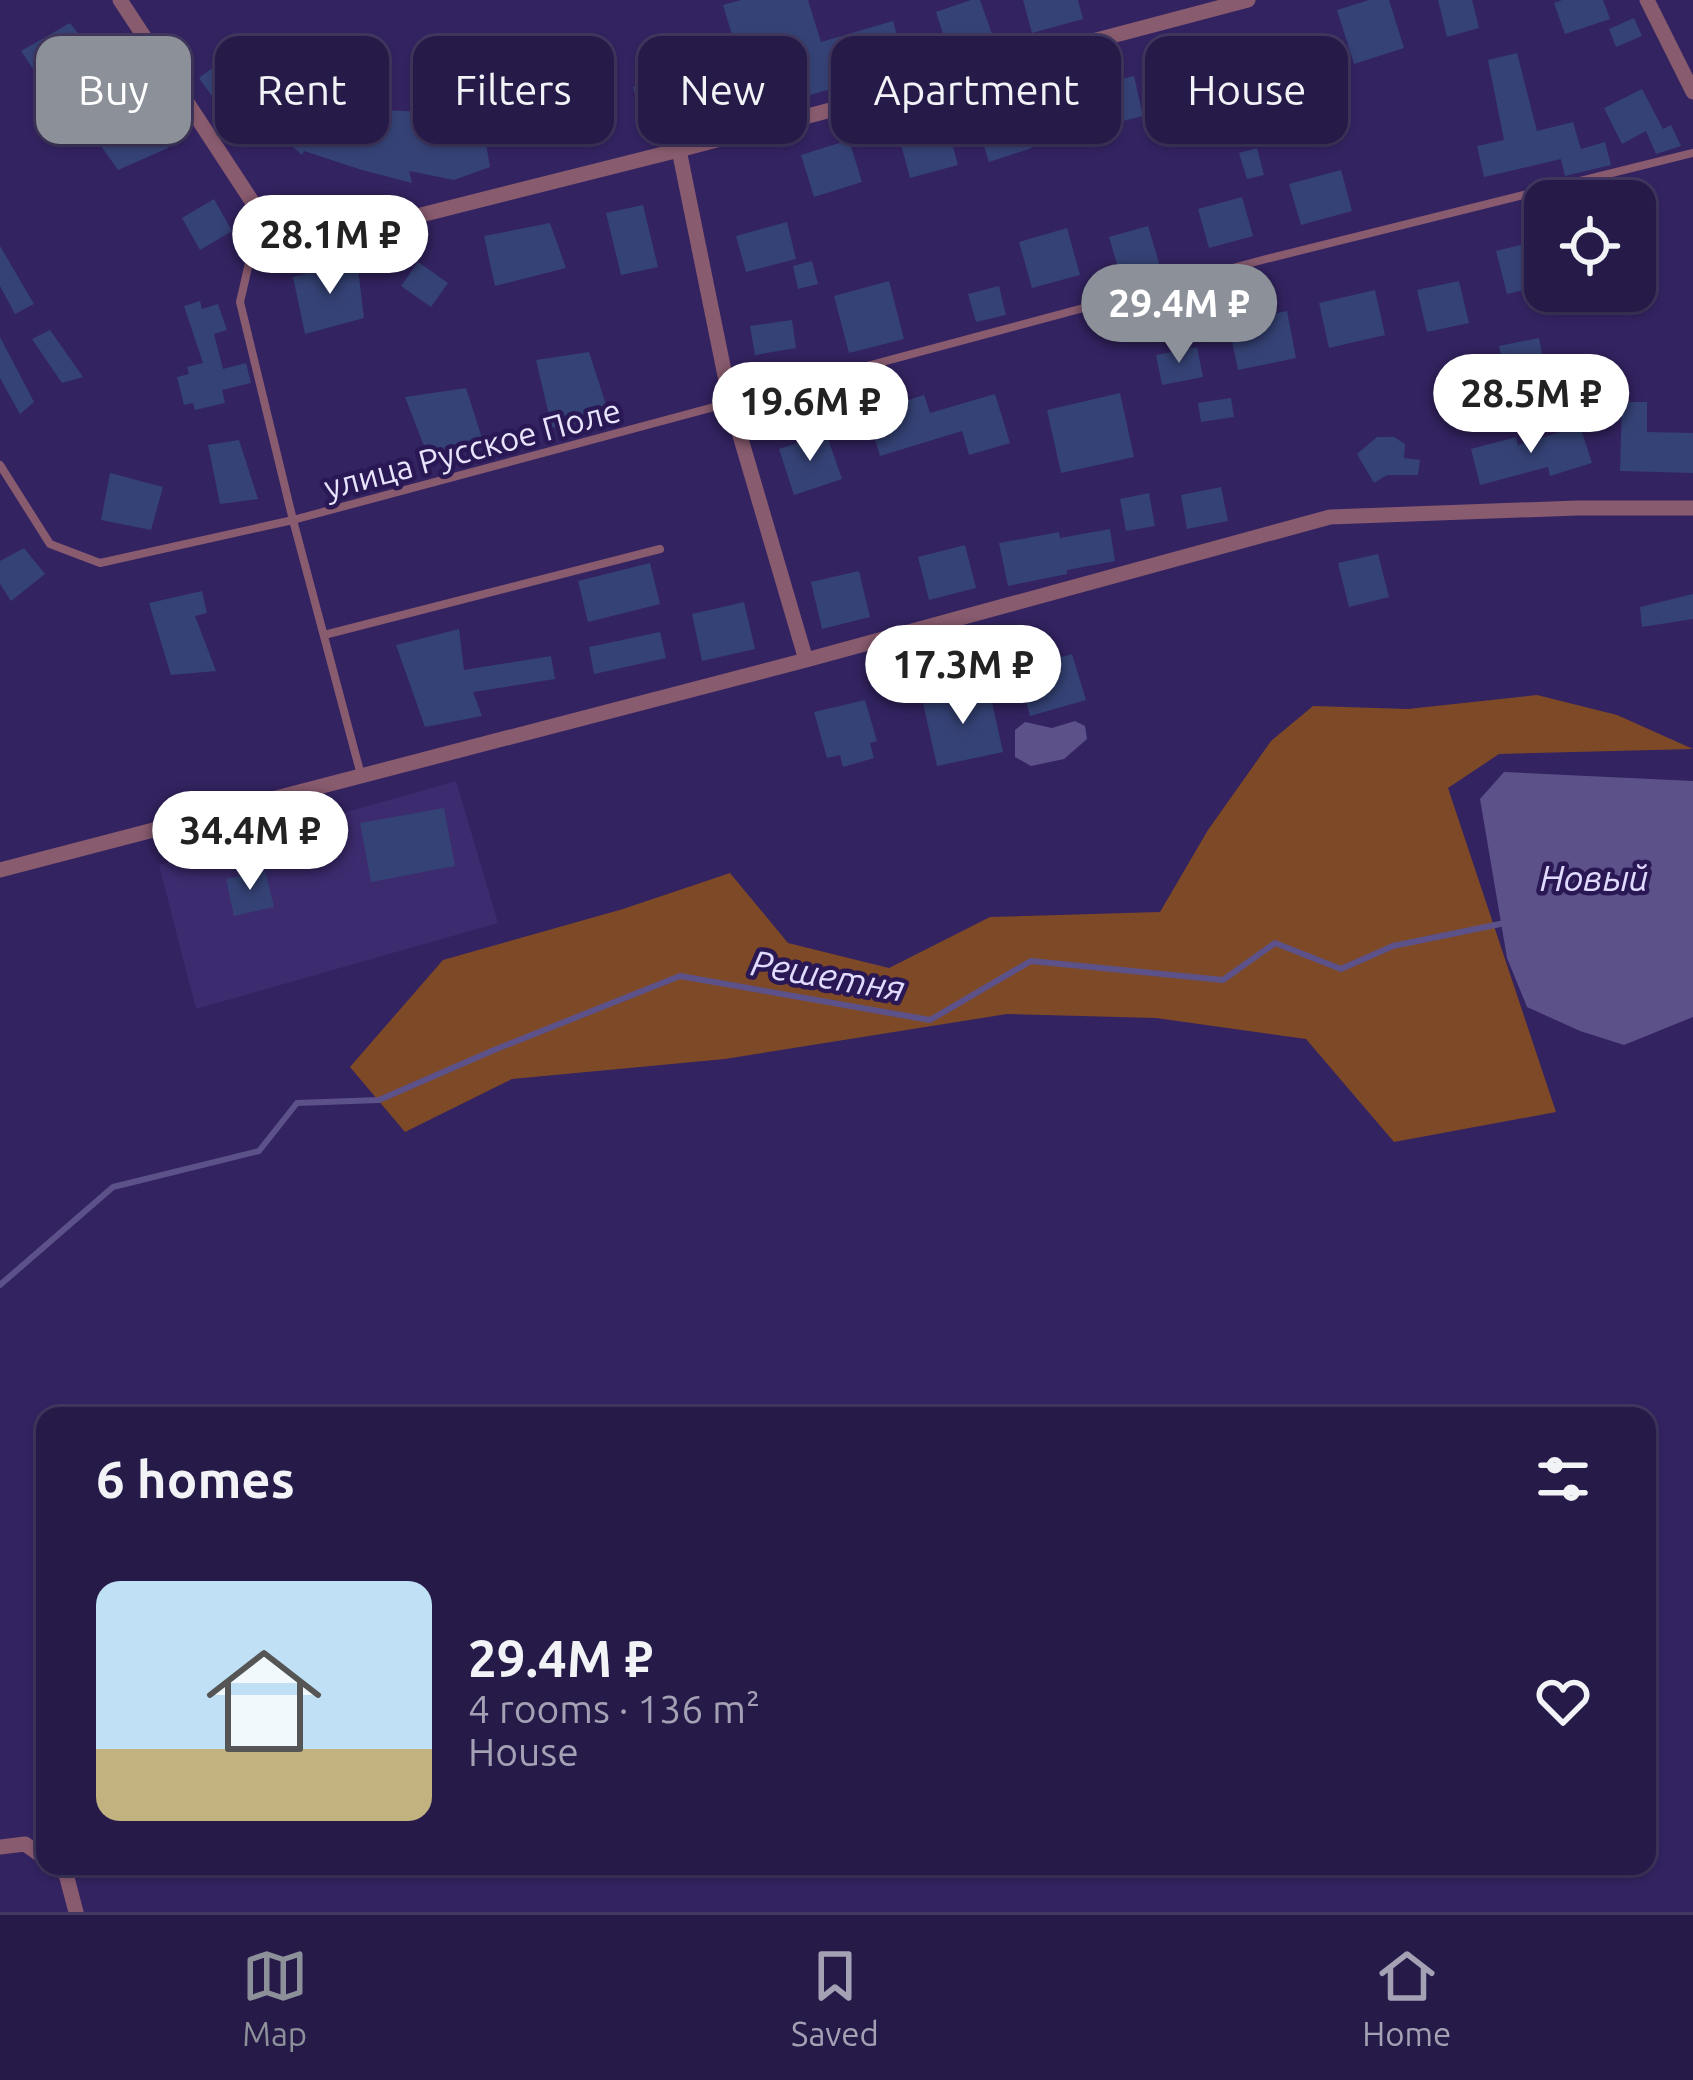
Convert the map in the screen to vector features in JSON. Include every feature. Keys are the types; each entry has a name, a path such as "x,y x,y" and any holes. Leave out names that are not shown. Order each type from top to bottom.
{"street":[{"path":"120,0 274,235 297,244 679,150 1248,0"},
{"path":"1647,0 1693,92"},
{"path":"679,150 730,405 806,660"},
{"path":"0,870 806,660 1330,517 1693,508"},
{"path":"0,1847 25,1844 36,1852"},
{"path":"66,1875 76,1912"}],"lane":[{"name":"улица Русское Поле","path":"0,465 50,544 100,563 293,520 1266,259 1693,153"},
{"path":"261,214 240,302 362,777"},
{"path":"324,635 660,549"}],"shaded area":[{"path":"1537,695 1617,715 1693,749 1499,754 1448,788 1556,1112 1394,1142 1306,1039 1156,1018 1007,1014 725,1059 512,1079 405,1132 350,1067 443,960 730,873 788,943 889,968 990,917 1160,912 1208,830 1271,741 1313,706 1408,709"},
{"path":"456,781 498,923 196,1009 159,865"}],"water":[{"path":"1075,721 1085,726 1087,739 1064,759 1031,766 1015,757 1015,730 1025,722 1052,728"},
{"name":"Новый","path":"1504,772 1693,781 1693,1017 1624,1045 1527,1007 1507,958 1480,799"}],"building":[{"path":"741,0 808,0 821,42 831,39 831,89 807,96 807,36 732,36 723,5"},
{"path":"980,0 993,36 944,36 936,12"},
{"path":"1023,0 1078,0 1083,19 1032,33"},
{"path":"1369,0 1389,0 1404,48 1354,64 1337,10"},
{"path":"1438,0 1472,0 1479,28 1447,37"},
{"path":"1603,0 1610,19 1565,34 1554,3"},
{"path":"1634,18 1642,36 1616,47 1609,29"},
{"path":"893,21 897,36 842,36"},
{"path":"70,23 80,36 47,36"},
{"path":"36,42 36,74 21,51"},
{"path":"1517,53 1537,131 1573,122 1581,149 1605,142 1611,165 1565,176 1561,159 1484,177 1477,146 1504,140 1488,60"},
{"path":"215,66 215,100 199,78"},
{"path":"1134,76 1143,116 1121,122 1121,79"},
{"path":"1642,89 1663,129 1671,125 1681,146 1656,154 1646,131 1622,144 1604,108"},
{"path":"389,110 413,112 413,144 486,144 490,167 454,180 409,171 412,183 304,151 302,155 290,144 389,144"},
{"path":"100,144 165,144 168,148 118,170"},
{"path":"850,144 862,182 814,197 801,155"},
{"path":"901,144 952,144 958,165 910,178"},
{"path":"984,144 1031,144 1032,148 989,162"},
{"path":"1257,148 1264,175 1247,179 1239,153"},
{"path":"1341,170 1352,211 1301,225 1289,184"},
{"path":"1242,197 1253,236 1209,248 1198,209"},
{"path":"214,199 232,231 200,250 182,218"},
{"path":"643,205 658,267 621,275 606,213"},
{"path":"787,222 796,259 746,272 736,236"},
{"path":"550,223 566,268 495,286 484,236"},
{"path":"1148,226 1160,266 1121,278 1109,237"},
{"path":"1067,228 1080,275 1032,288 1019,242"},
{"path":"1524,244 1524,290 1507,294 1496,251"},
{"path":"0,246 34,304 15,314 0,286"},
{"path":"357,261 364,318 305,334 293,277"},
{"path":"812,261 818,284 798,289 793,266"},
{"path":"418,262 448,283 431,307 401,286"},
{"path":"889,281 904,339 849,353 834,296"},
{"path":"1459,281 1469,323 1427,332 1417,290"},
{"path":"999,286 1006,315 976,322 968,294"},
{"path":"1375,290 1385,335 1329,348 1319,303"},
{"path":"200,301 202,309 218,304 227,330 214,334 223,369 246,363 251,383 222,390 225,403 195,410 193,403 184,405 177,377 189,374 187,367 203,363 184,306"},
{"path":"1287,311 1296,358 1238,370 1228,322"},
{"path":"792,320 796,348 755,355 750,326"},
{"path":"50,330 83,377 62,383 32,339"},
{"path":"0,337 34,402 20,414 0,378"},
{"path":"1539,338 1544,364 1505,372 1499,346"},
{"path":"1197,347 1203,377 1162,385 1156,355"},
{"path":"589,352 610,417 552,428 536,360"},
{"path":"466,388 482,438 429,459 405,397"},
{"path":"1120,393 1134,457 1061,473 1047,410"},
{"path":"995,394 1010,443 969,455 962,431 880,456 867,413 924,395 930,413"},
{"path":"1231,398 1234,417 1201,422 1198,403"},
{"path":"1622,402 1647,402 1647,432 1693,433 1693,473 1620,471"},
{"path":"1580,426 1592,463 1550,476 1548,467 1480,485 1471,449 1516,437 1518,445"},
{"path":"826,433 842,479 794,495 779,449"},
{"path":"1377,437 1394,437 1405,444 1404,458 1420,460 1418,475 1387,475 1374,483 1357,454"},
{"path":"239,440 258,499 220,504 208,445"},
{"path":"110,473 163,487 151,530 101,520"},
{"path":"1221,487 1228,521 1187,529 1181,495"},
{"path":"1149,493 1155,526 1126,531 1120,499"},
{"path":"1110,529 1115,561 1008,586 999,543"},
{"path":"965,545 976,588 929,600 918,557"},
{"path":"24,548 45,574 11,601 0,584 0,561"},
{"path":"1378,554 1389,597 1349,607 1338,563"},
{"path":"650,563 660,604 588,622 578,581"},
{"path":"859,571 870,617 822,629 811,582"},
{"path":"202,591 207,613 195,616 216,671 171,675 149,603"},
{"path":"1693,594 1693,619 1642,627 1640,607"},
{"path":"744,602 755,649 702,661 692,614"},
{"path":"459,629 464,670 551,656 555,679 473,692 482,716 425,727 396,645"},
{"path":"660,632 666,658 594,674 589,647"},
{"path":"1072,654 1086,700 1030,716 1017,670"},
{"path":"989,689 1003,752 937,766 923,703"},
{"path":"865,700 877,741 870,743 874,758 843,767 840,755 827,758 814,712"},
{"path":"444,808 455,866 371,882 360,823"},
{"path":"265,870 274,907 234,916 226,879"}],"waterway":[{"name":"Решетня","path":"0,1285 113,1187 259,1151 297,1103 379,1100 680,976 930,1020 1031,961 1223,980 1275,943 1341,969 1393,946 1505,923"}]}
